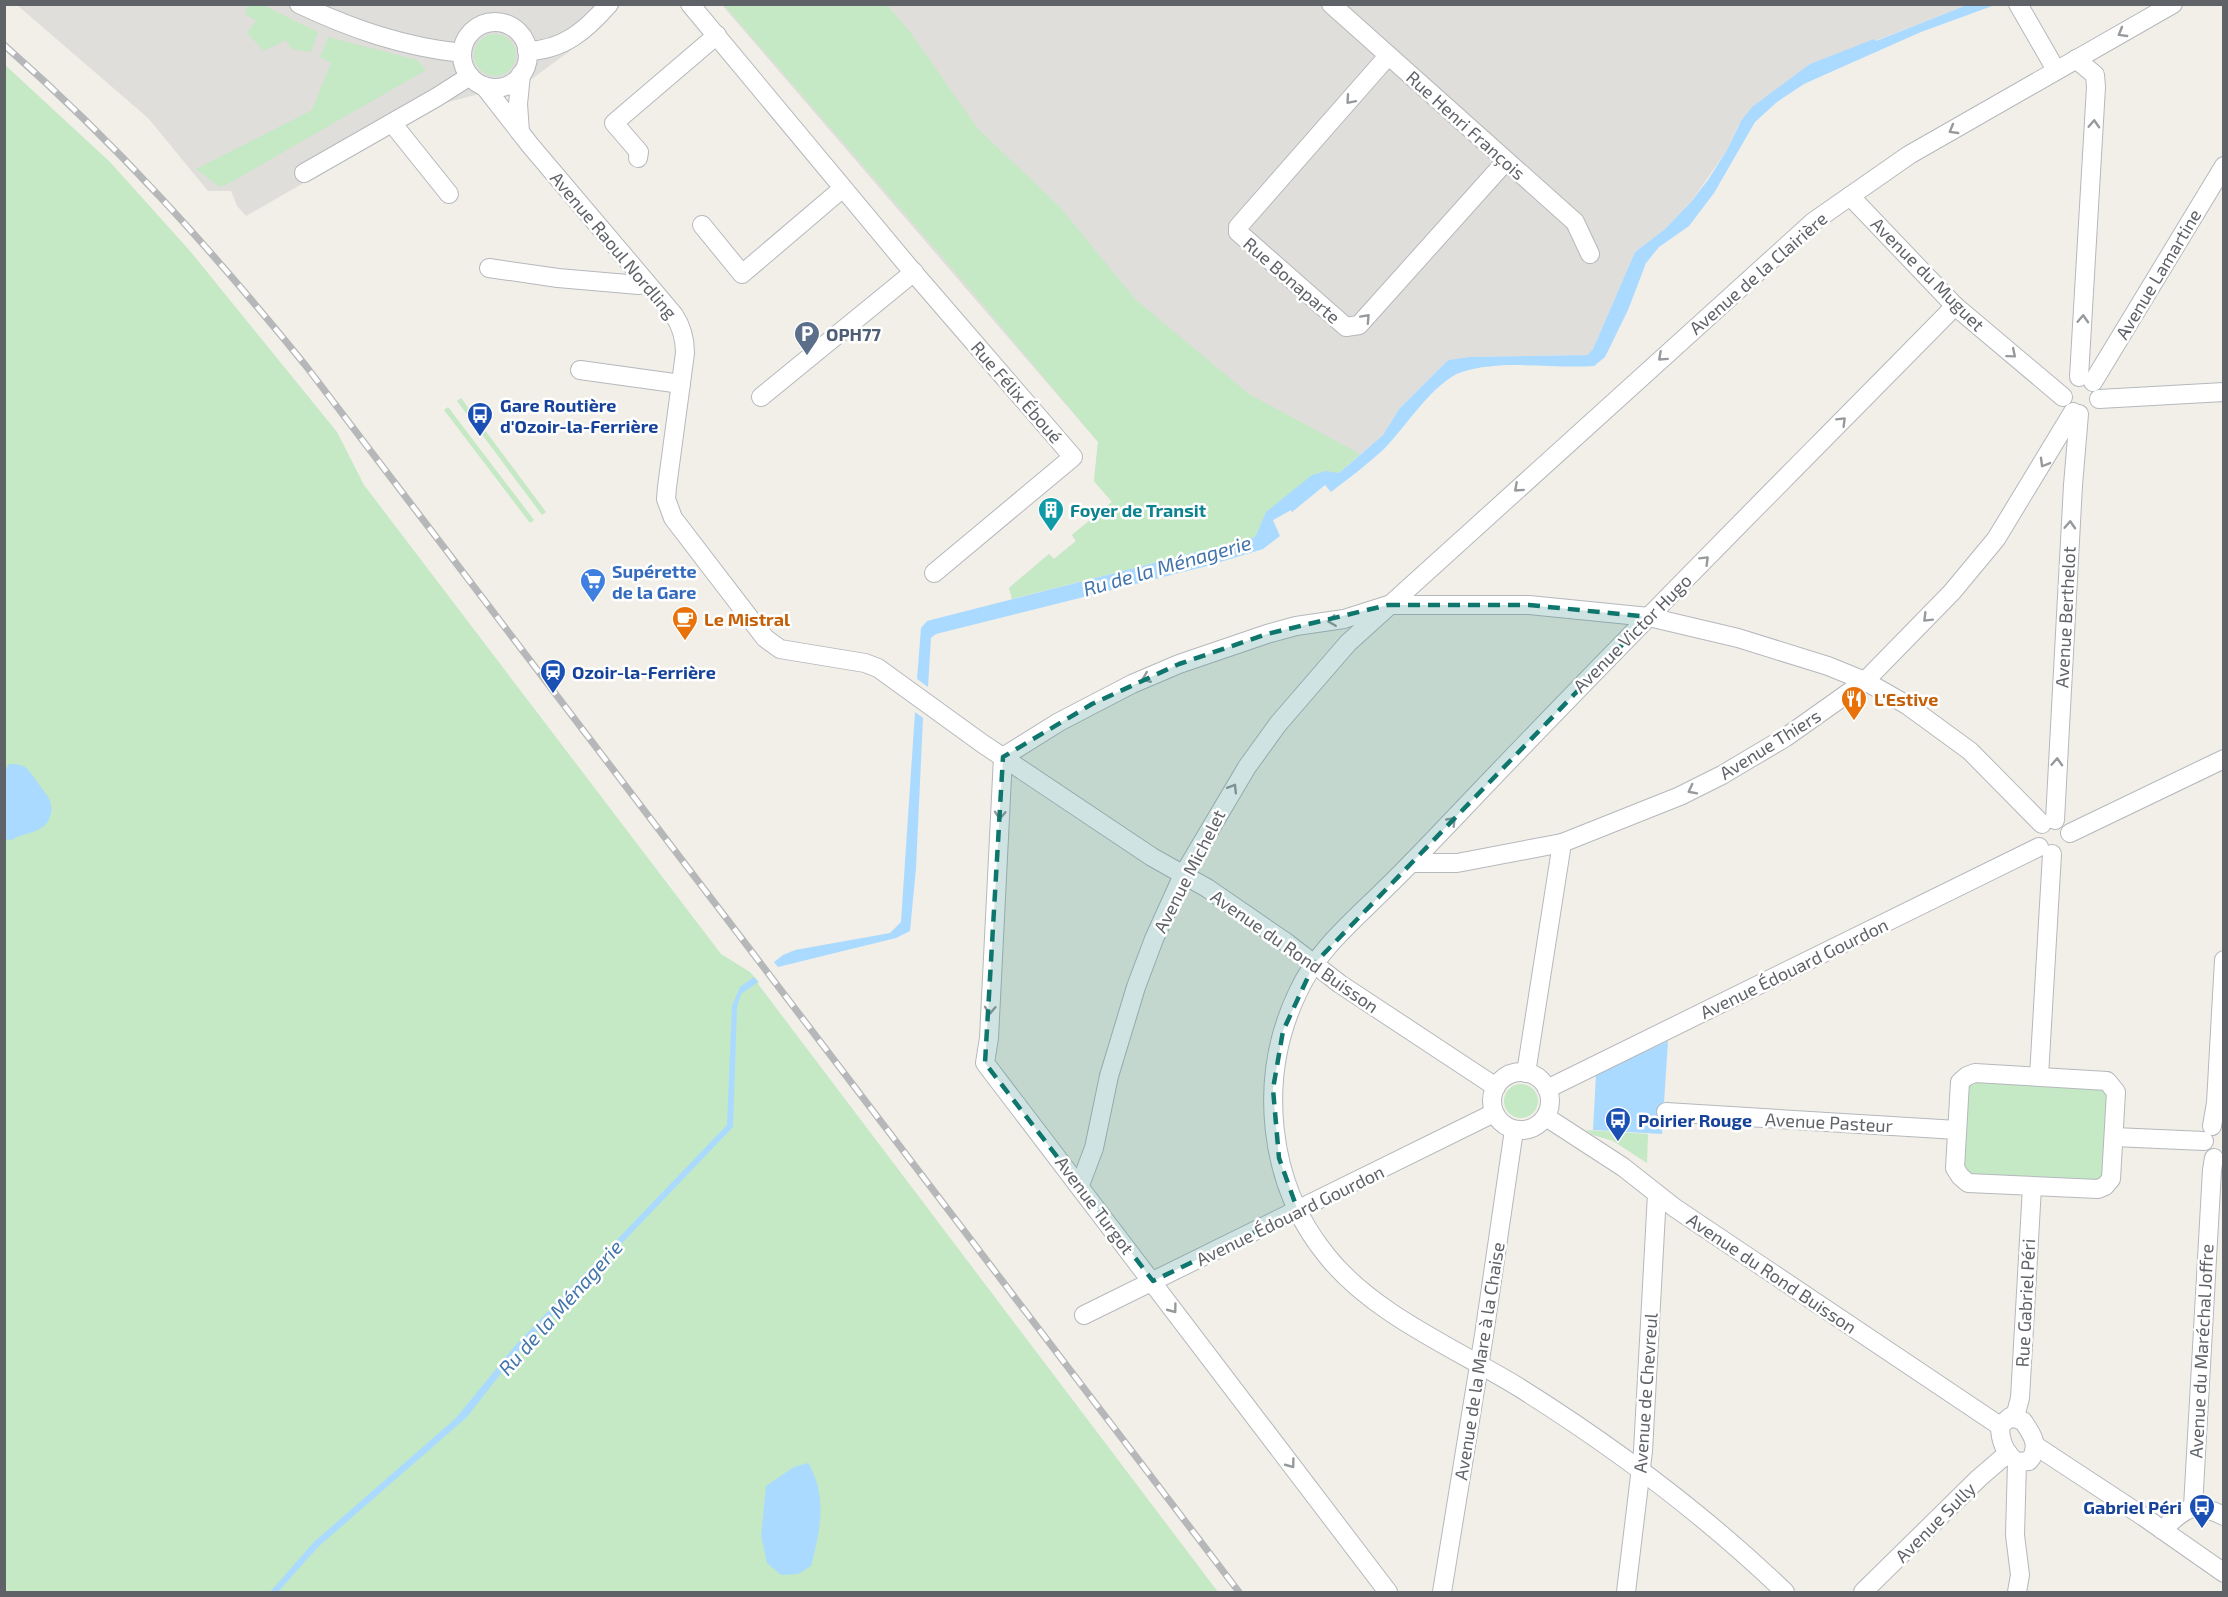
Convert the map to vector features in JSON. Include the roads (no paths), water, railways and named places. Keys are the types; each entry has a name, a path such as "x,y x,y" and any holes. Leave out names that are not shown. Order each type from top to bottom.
{"street":[{"path":"299,4 329,19 380,38 462,53"},
{"path":"528,51 554,48 570,40 592,24 609,4"},
{"name":"Rue Félix Éboué","path":"690,4 914,272 1073,457 934,573"},
{"name":"Rue Henri François","path":"1331,4 1575,222 1590,254"},
{"path":"2018,4 2056,70"},
{"name":"Avenue de la Clairière","path":"1388,605 1813,222 1909,155 2173,4"},
{"path":"499,22 518,32 528,51 527,63 521,74 516,80 504,86 477,81 465,69 462,53 464,43 470,33 488,23 499,22"},
{"path":"638,158 639,152 614,123 717,35"},
{"name":"Rue Bonaparte","path":"1388,56 1238,227 1238,232 1346,327 1359,326 1506,161"},
{"path":"2076,59 2095,75 2096,87 2086,379"},
{"path":"520,132 518,104 521,74"},
{"path":"304,173 392,123 477,81"},
{"name":"Avenue Raoul Nordling","path":"477,81 674,315 684,336 685,353 667,487 668,508 683,532 765,638 780,649 865,663 878,668 1003,757"},
{"path":"392,123 449,194"},
{"name":"Avenue Lamartine","path":"2086,379 2223,166"},
{"path":"702,225 735,280 843,188"},
{"name":"Avenue du Muguet","path":"1850,196 1955,306 2063,397"},
{"path":"489,267 586,282 639,285 645,281"},
{"path":"761,397 914,272"},
{"name":"Avenue Victor Hugo","path":"1785,1593 1712,1529 1606,1445 1479,1364 1377,1304 1353,1285 1324,1253 1288,1190 1273,1124 1276,1060 1286,1021 1299,989 1329,944 1411,863 1615,649 1955,306"},
{"path":"580,370 681,384"},
{"path":"2073,379 2086,379 2098,389 2099,399 2090,412 2076,413 2066,406 2063,397 2065,386 2073,379"},
{"path":"2099,399 2223,392"},
{"name":"Avenue Thiers","path":"1411,863 1457,863 1562,843 1680,796 1722,776 1786,737 1865,681 1952,592 1996,539 2076,413"},
{"name":"Avenue Berthelot","path":"2048,822 2073,485 2076,413"},
{"path":"1003,757 1092,704 1132,684 1179,664 1267,634 1296,626 1344,619 1388,605 1529,605 1649,616 1738,638 1828,666 1865,681 1906,705 1970,752 2048,822 2064,824 2070,833 2067,848 2046,850"},
{"name":"Avenue Michelet","path":"1080,1185 1094,1148 1109,1076 1136,987 1154,939 1183,875 1224,803 1278,724 1348,643 1388,605"},
{"name":"Avenue du Rond Buisson","path":"1003,757 1152,857 1207,888 1278,936 1359,996 1496,1087"},
{"name":"Avenue Turgot","path":"1003,757 989,1038 985,1063 1388,1593"},
{"path":"2070,833 2223,759"},
{"path":"2039,1076 2046,850 2037,833 2048,822"},
{"path":"1526,1072 1562,843"},
{"name":"Avenue Édouard Gourdon","path":"1547,1089 2046,850"},
{"path":"2219,1159 2205,1149 2213,1130 2216,1102 2223,960"},
{"path":"1526,1072 1542,1081 1547,1089 1550,1103 1546,1117 1532,1128 1514,1130 1506,1126 1494,1113 1492,1104 1496,1087 1509,1075 1526,1072"},
{"path":"1975,1073 2039,1076 2107,1081 2116,1092 2111,1179 2105,1186 2098,1189 1968,1183 1955,1168 1960,1082 1975,1073"},
{"name":"Avenue Pasteur","path":"1666,1112 1957,1130"},
{"name":"Avenue Édouard Gourdon","path":"1084,1315 1494,1113"},
{"name":"Avenue du Rond Buisson","path":"1546,1117 1623,1167 1657,1194 2007,1421"},
{"name":"Avenue de la Mare à la Chaise","path":"1442,1593 1514,1130"},
{"path":"2114,1137 2213,1130"},
{"name":"Avenue du Maréchal Joffre","path":"2193,1507 2211,1170 2219,1159"},
{"name":"Rue Gabriel Péri","path":"2007,1421 2019,1398 2032,1187"},
{"name":"Avenue de Chevreul","path":"1626,1593 1640,1472 1657,1194"},
{"path":"2027,1593 2018,1584 2012,1457 2002,1443 2007,1421 2023,1420 2036,1446 2222,1568"},
{"path":"2012,1457 2029,1461 2034,1455 2036,1446"},
{"name":"Avenue Sully","path":"1863,1593 1979,1478 2012,1457"},
{"path":"2162,1530 2176,1517 2193,1507 2206,1508 2223,1516"}],"water":[{"name":"Ru de la Ménagerie","path":"1967,5 1995,5 1921,32 1804,84 1777,102 1755,122 1714,193 1689,226 1659,247 1646,263 1628,310 1605,357 1594,366 1494,366 1462,372 1451,377 1420,406 1372,460 1331,492 1325,485 1292,512 1291,510 1273,520 1280,536 1263,549 1207,566 936,634 931,638 928,687 917,679 921,628 927,621 1255,537 1266,512 1312,475 1326,471 1339,473 1383,435 1399,409 1448,360 1469,357 1587,355 1593,349 1635,252 1665,229 1691,202 1708,180 1727,150 1741,121 1752,107 1810,64"},
{"path":"915,712 923,718 916,868 910,931 896,938 778,967 774,962 795,950 890,933 901,922"},
{"path":"9,764 23,766 29,771 51,805 51,815 45,825 12,840 4,839 5,770"},
{"name":"Ru de la Ménagerie","path":"754,977 758,982 741,994 737,1007 733,1127 516,1354 467,1417 318,1547 278,1592 270,1592 314,1542 456,1418 513,1348 727,1125 732,1006 740,987"},
{"path":"1668,1041 1662,1134 1593,1130 1596,1074"},
{"path":"808,1463 818,1488 820,1501 819,1527 811,1566 798,1574 781,1575 767,1563 761,1536 766,1486 794,1467"}],"railway":[{"path":"4,45 86,121 162,199 199,239 306,366 1239,1592"}],"place":[{"name":"OPH77","path":"807,357"},
{"name":"Gare Routière d'Ozoir-la-Ferrière","path":"480,438"},
{"name":"Foyer de Transit","path":"1051,533"},
{"name":"Supérette de la Gare","path":"593,604"},
{"name":"Le Mistral","path":"685,642"},
{"name":"Ozoir-la-Ferrière","path":"553,695"},
{"name":"L'Estive","path":"1854,722"},
{"name":"Poirier Rouge","path":"1618,1143"},
{"name":"Gabriel Péri","path":"2202,1530"}]}
